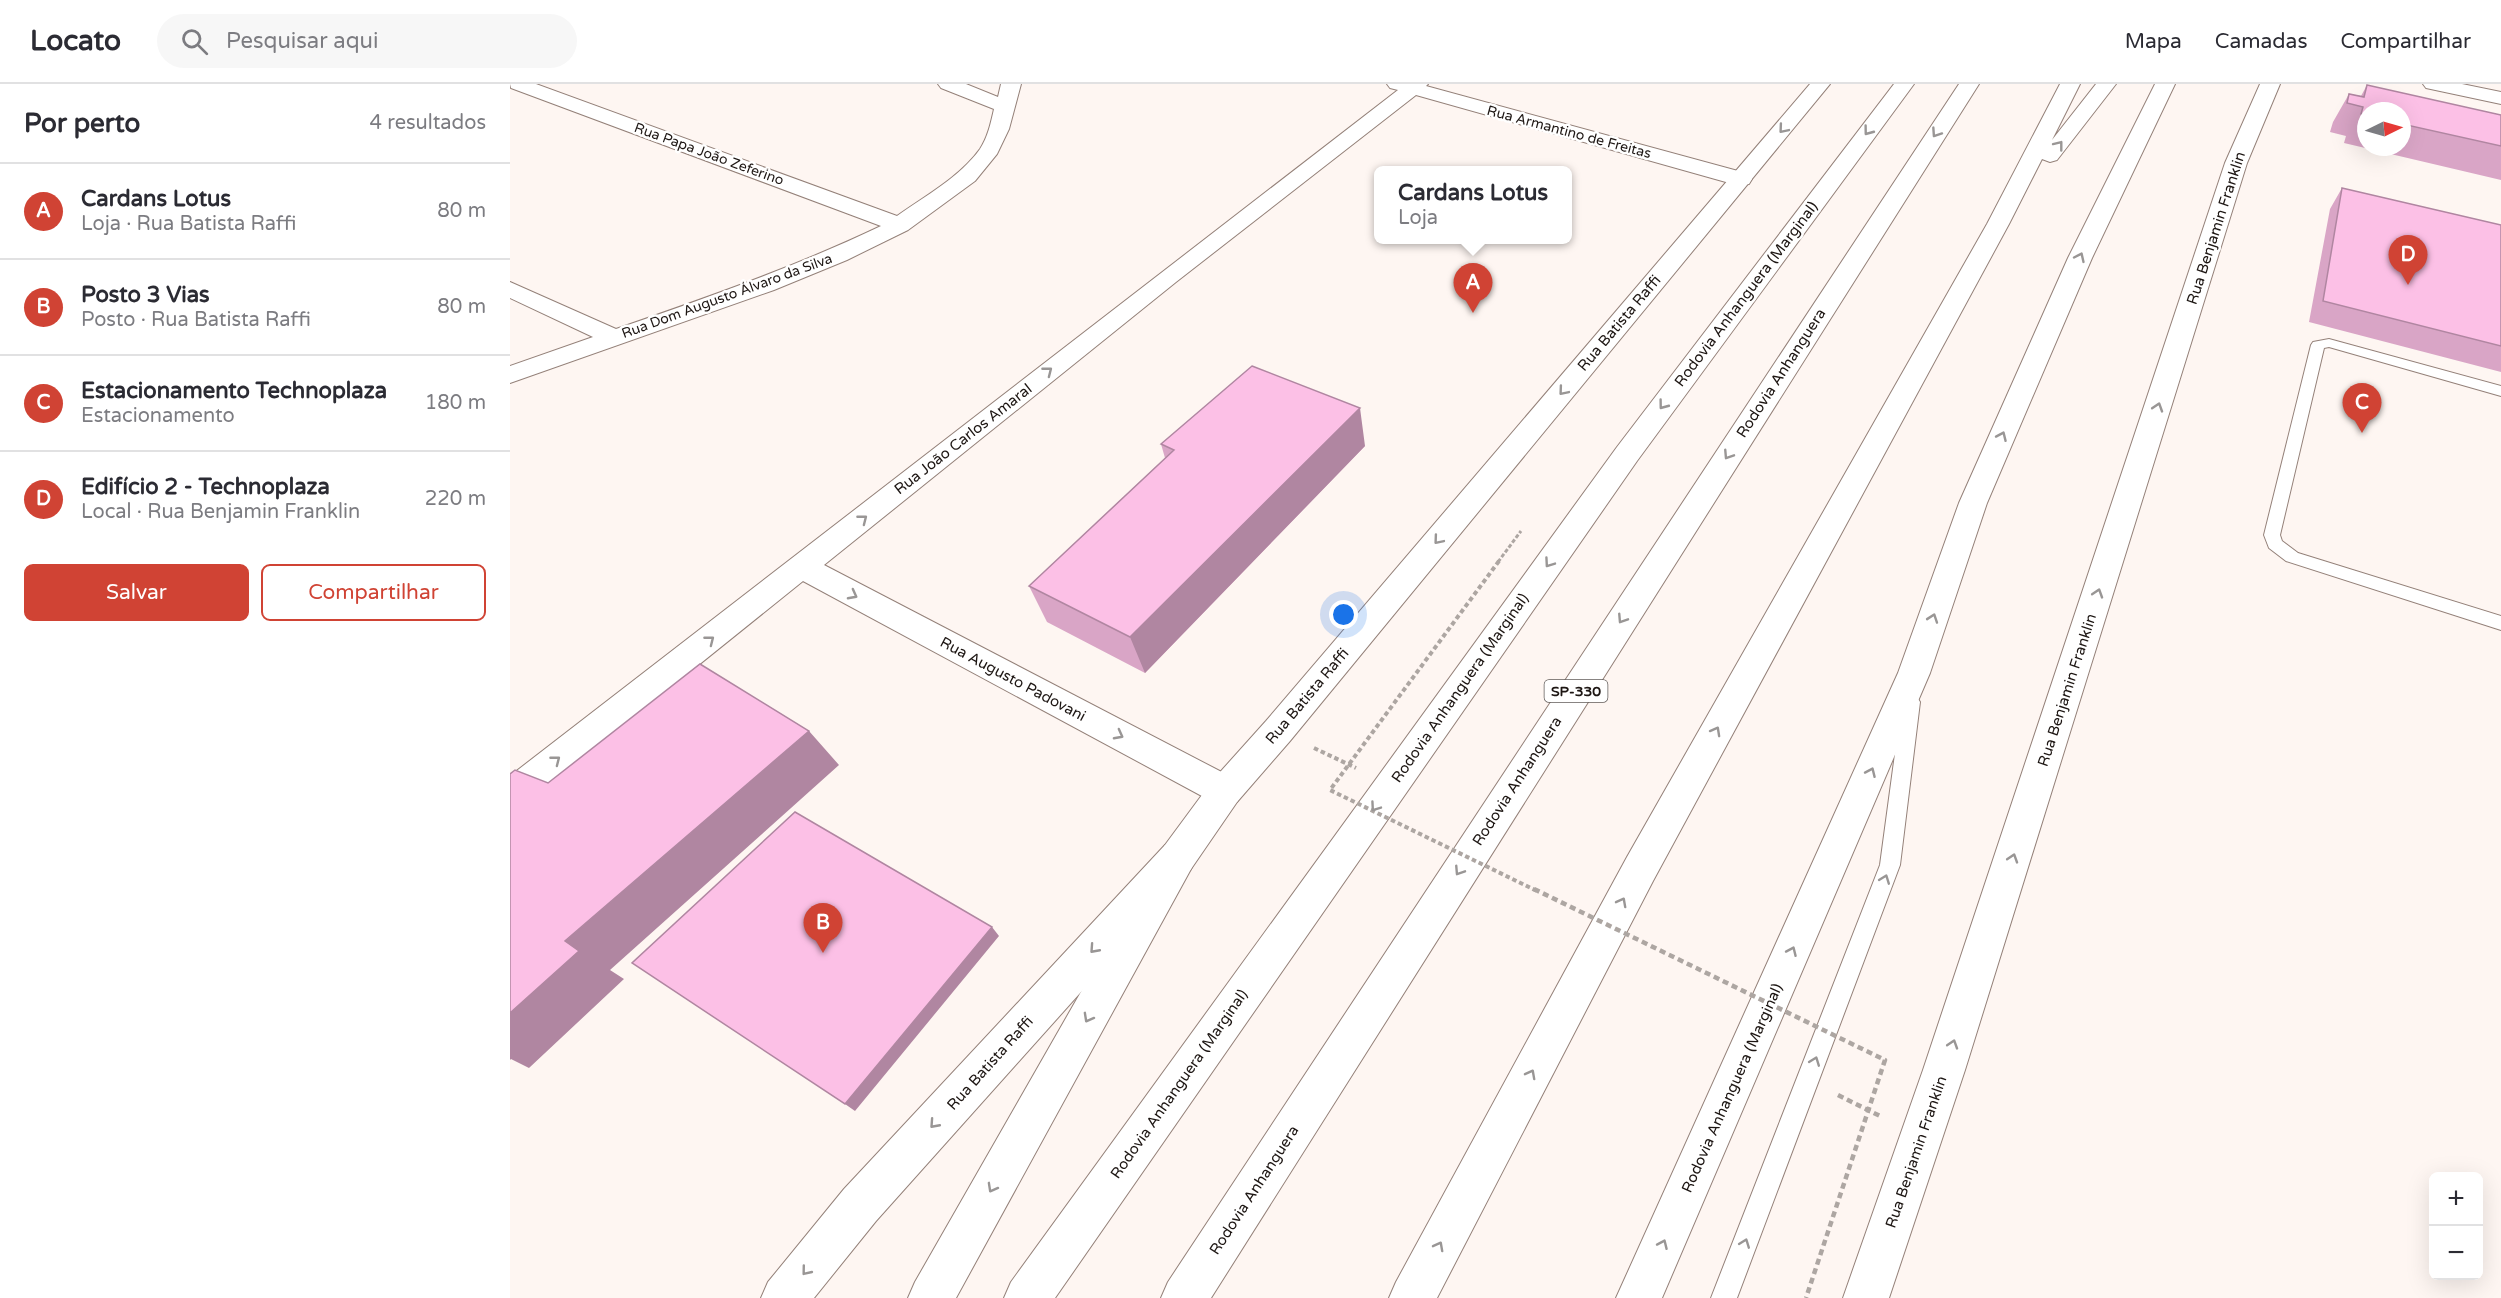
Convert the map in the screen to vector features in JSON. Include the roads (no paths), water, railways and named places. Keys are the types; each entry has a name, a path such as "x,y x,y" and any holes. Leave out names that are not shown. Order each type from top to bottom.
{"main road":[{"name":"Rua Papa João Zeferino","path":"518,84 900,225"},
{"path":"948,84 1004,106"},
{"name":"Rua Dom Augusto Álvaro da Silva","path":"510,375 766,285 839,255 900,225 967,176 990,150 999,129 1011,84"},
{"name":"Rua Batista Raffi","path":"784,1298 860,1205 1178,857 1225,790 1270,740 1820,84"},
{"name":"Rodovia Anhanguera (Marginal)","path":"1026,1298 1627,454 1904,84"},
{"name":"Rodovia Anhanguera","path":"1184,1298 1969,84"},
{"path":"1412,1298 1645,858 1998,225 2070,84"},
{"path":"1998,225 2106,84"},
{"name":"Rodovia Anhanguera (Marginal)","path":"1639,1298 1914,673 1973,503 2080,258 2165,84"},
{"name":"Rua Benjamin Franklin","path":"1866,1298 1944,1070 2236,164 2270,84"},
{"path":"2433,84 2501,98"},
{"name":"Rua Armantino de Freitas","path":"1409,85 1741,179"},
{"name":"Rua João Carlos Amaral","path":"510,796 1409,85"},
{"path":"510,289 613,337"},
{"name":"Rua Augusto Padovani","path":"802,567 1225,790"},
{"path":"931,1298 1178,857"}],"lane":[{"path":"2501,392 2329,343 2319,345 2272,535 2275,544 2292,557 2501,623"},
{"path":"1724,1298 1890,865 1914,673"}],"place":[{"name":"Edifício 2 - Technoplaza","path":"2408,285"},
{"name":"Cardans Lotus","path":"1473,313"},
{"name":"Estacionamento Technoplaza","path":"2362,433"},
{"name":"Posto 3 Vias","path":"823,953"}]}
